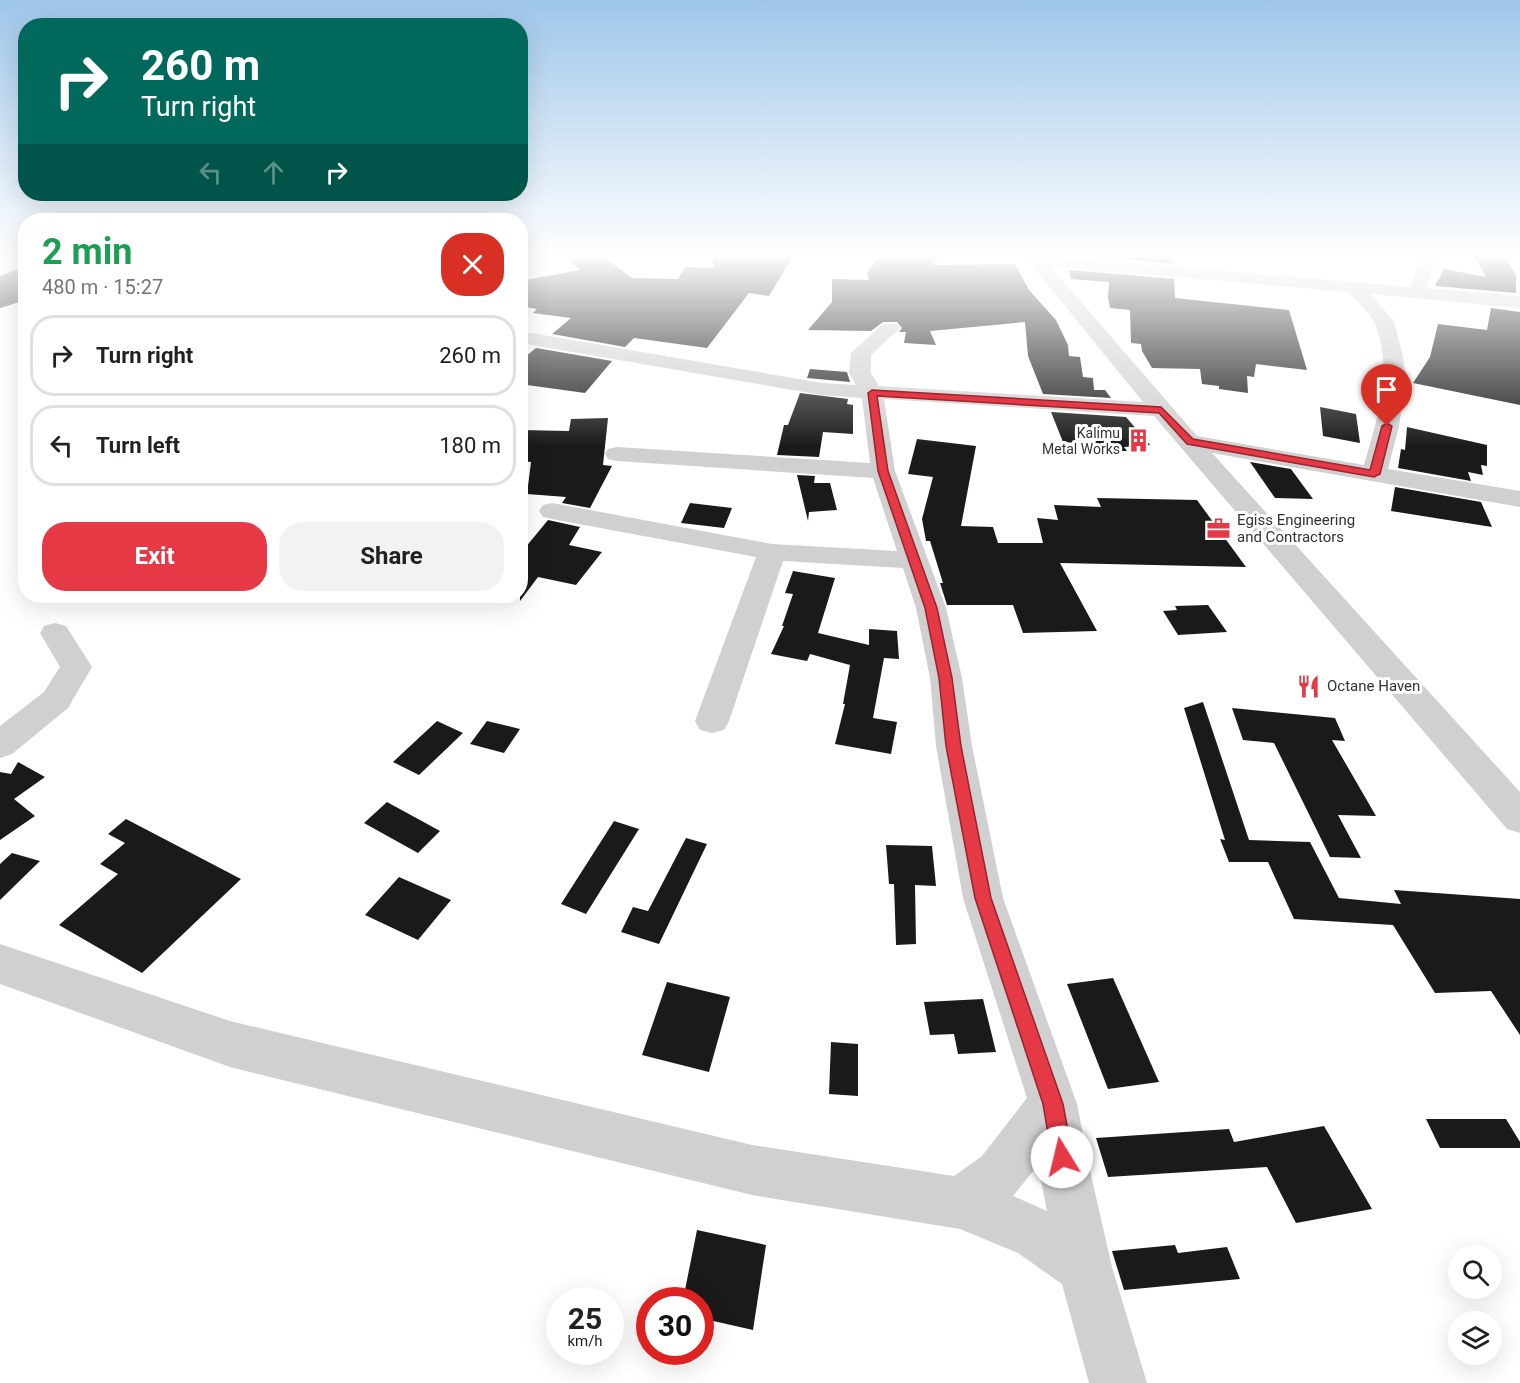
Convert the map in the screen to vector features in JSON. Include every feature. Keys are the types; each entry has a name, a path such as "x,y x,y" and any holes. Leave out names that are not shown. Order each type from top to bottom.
{"street":[{"path":"1084,318 1161,410 1520,818"},
{"path":"1374,474 1395,382 1393,357 1384,321 1381,318"},
{"path":"890,328 861,353 860,373 872,393 883,471 931,608 946,678 954,746 983,898 1053,1104 1065,1175 1085,1267 1118,1383"},
{"path":"528,338 822,389 1161,410"},
{"path":"1190,442 1520,499"},
{"path":"617,454 883,471"},
{"path":"552,511 772,552 914,560"},
{"path":"712,721 772,552"},
{"path":"0,745 56,700 76,667 55,633"},
{"path":"0,964 230,1044 752,1170 960,1203 1001,1217 1037,1233 1085,1267"},
{"path":"960,1203 1000,1174 1053,1104"}],"building":[{"path":"568,318 730,318 707,348 634,338 625,347 552,334 571,318"},
{"path":"819,318 1054,318 1068,345 1069,356 1080,357 1083,377 1093,378 1094,390 1105,390 1111,398 1043,394 1028,356 1025,322 930,331 936,345 904,343 906,332 899,332 902,328 897,322 883,322 871,331 808,330"},
{"path":"1130,318 1291,318 1307,370 1256,364 1254,377 1247,376 1248,393 1219,389 1219,386 1202,384 1200,369 1152,368 1142,351 1141,344 1131,343"},
{"path":"1489,318 1520,318 1520,405 1413,383 1430,357 1438,324 1487,330"},
{"path":"536,348 612,361 585,393 528,385 528,354"},
{"path":"810,369 847,372 850,382 807,378"},
{"path":"800,393 848,399 847,404 853,405 853,434 823,432 819,457 777,455 784,425 788,425"},
{"path":"1320,407 1356,414 1360,443 1323,436"},
{"path":"1051,412 1126,417 1150,445 1124,447 1127,451 1083,451 1078,443 1063,442"},
{"path":"608,418 603,465 612,466 590,508 562,503 566,497 528,494 531,462 528,462 528,430 569,431 571,419"},
{"path":"1407,427 1487,445 1487,466 1481,465 1483,475 1468,472 1471,481 1398,468 1401,449 1405,450"},
{"path":"917,439 976,446 961,526 993,527 998,543 1043,543 1037,518 1058,520 1054,505 1101,507 1097,498 1197,500 1246,567 1060,563 1097,631 1023,633 1013,605 947,605 930,541 926,541 922,519 933,477 908,474"},
{"path":"1250,462 1291,469 1313,499 1275,498"},
{"path":"797,475 815,476 814,483 830,483 837,510 809,512 808,521"},
{"path":"1395,487 1481,502 1492,527 1391,511"},
{"path":"690,503 732,508 724,528 681,523"},
{"path":"548,520 580,527 569,545 602,552 576,585 538,577 528,590 528,544"},
{"path":"793,571 835,578 818,633 869,645 869,629 897,631 899,659 884,658 873,718 897,722 891,754 835,744 845,704 843,704 850,665 810,654 807,661 771,654 784,626 782,626 793,594 785,593"},
{"path":"1208,605 1227,632 1178,635 1163,611 1177,610 1175,606"},
{"path":"1203,702 1249,840 1310,842 1339,898 1401,904 1394,890 1520,899 1520,1035 1491,991 1435,993 1393,925 1294,919 1268,862 1229,862 1220,839 1225,840 1184,708"},
{"path":"1232,708 1335,718 1345,741 1332,740 1376,816 1338,815 1361,858 1330,857 1274,743 1243,740"},
{"path":"437,721 463,733 419,775 393,762"},
{"path":"487,721 520,729 504,753 470,744"},
{"path":"18,762 45,777 14,799 35,816 0,840 0,772 11,774"},
{"path":"387,802 440,831 418,853 364,823"},
{"path":"126,819 241,879 142,973 59,925 118,874 100,864 125,843 108,834"},
{"path":"614,821 639,829 586,914 561,904"},
{"path":"686,838 707,844 659,944 621,932 633,907 648,911"},
{"path":"886,845 932,846 936,886 915,885 916,944 896,945 894,884 889,884"},
{"path":"12,853 40,861 0,900 0,864"},
{"path":"399,877 451,900 418,940 365,915"},
{"path":"1113,978 1159,1082 1108,1089 1067,984"},
{"path":"667,982 730,997 709,1072 642,1055"},
{"path":"983,999 996,1052 958,1054 954,1034 930,1035 924,1002"},
{"path":"831,1042 858,1044 858,1096 829,1094"},
{"path":"1426,1119 1506,1119 1520,1142 1520,1148 1440,1148"},
{"path":"1324,1126 1372,1209 1296,1223 1267,1167 1108,1177 1096,1138 1229,1129 1234,1142"},
{"path":"697,1230 766,1245 753,1330 714,1321 714,1287 686,1287"},
{"path":"1175,1245 1178,1253 1227,1247 1240,1279 1124,1290 1112,1251"}],"place":[{"name":"Kalimu Metal Works","path":"1138,441"},
{"name":"Egiss Engineering and Contractors","path":"1219,529"},
{"name":"Octane Haven","path":"1309,686"}],"route":[{"path":"1062,1157 1053,1104 983,898 954,746 946,678 931,608 883,471 872,393 1161,410 1190,442 1374,474 1387,426"}]}
